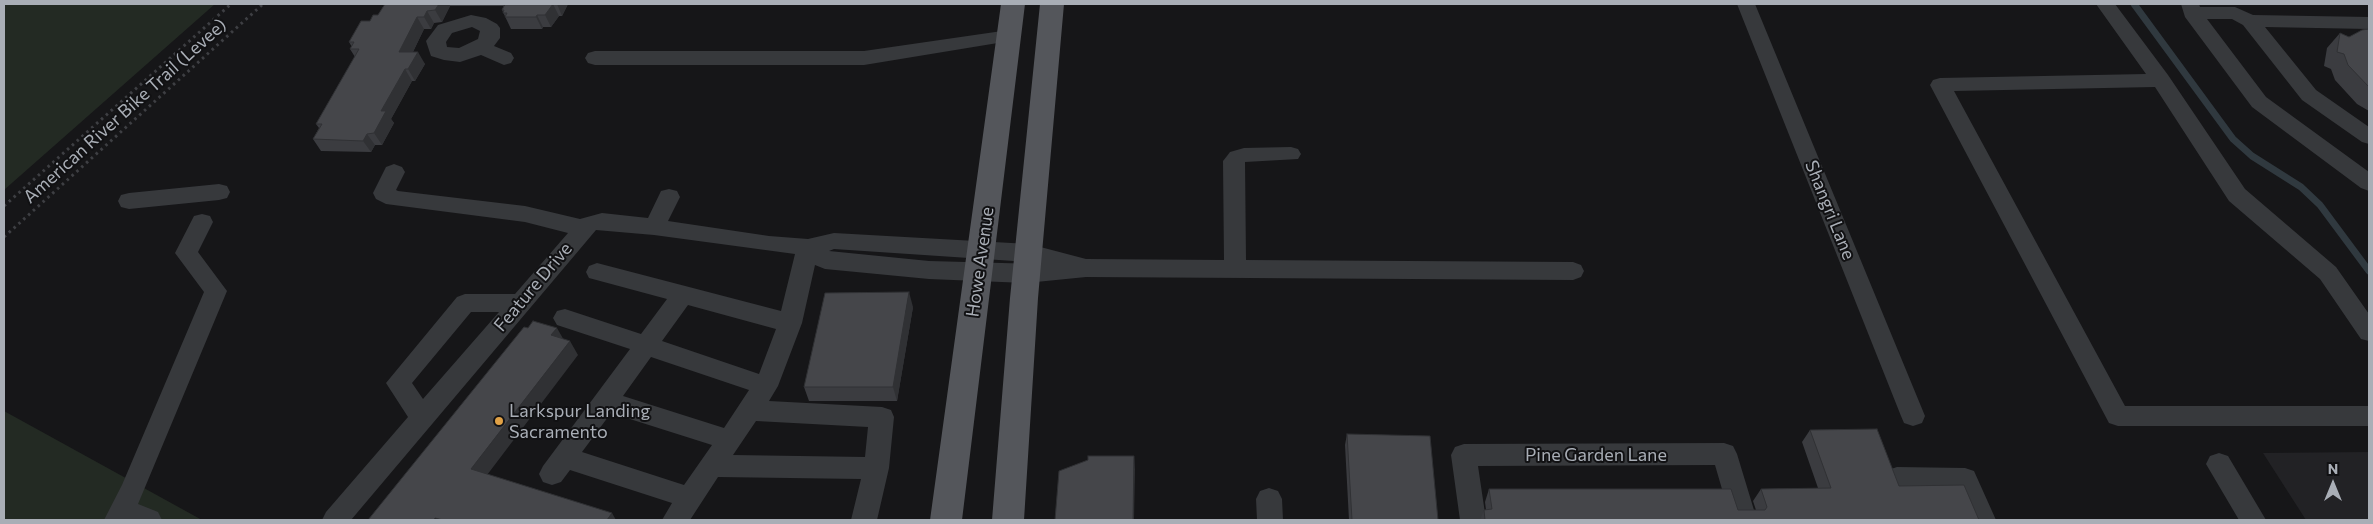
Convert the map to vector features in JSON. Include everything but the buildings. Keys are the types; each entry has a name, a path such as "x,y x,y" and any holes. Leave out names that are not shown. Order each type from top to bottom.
{"main road":[{"name":"Howe Avenue","path":"946,520 1013,4"},
{"path":"1008,520 1027,264 1052,4"}],"street":[{"name":"Shangri Lane","path":"1746,4 1913,416"},
{"path":"2105,4 2161,80 2237,195 2328,273 2369,332"},
{"path":"2191,8 2235,13 2250,21 2309,95 2369,137"},
{"path":"2191,8 2259,102 2369,183"},
{"path":"2250,21 2369,23"},
{"path":"595,58 864,58 1009,36"},
{"path":"481,47 504,58"},
{"path":"2161,80 1940,85 2118,416 2369,416"},
{"path":"1235,270 1234,161 1237,157 1244,155 1291,154"},
{"path":"394,172 384,193 394,198 525,214 583,228"},
{"path":"129,202 219,192"},
{"path":"654,227 669,197"},
{"name":"Feature Drive","path":"334,520 589,223 602,221 808,248 825,260 980,262 1086,268 1573,271"},
{"path":"149,520 120,515 216,291 186,253 202,222"},
{"path":"675,520 766,386 790,323 808,248"},
{"path":"597,272 790,323"},
{"path":"683,295 558,465 690,498"},
{"path":"422,417 398,383 465,303 519,303"},
{"path":"565,318 766,386"},
{"path":"605,401 729,440"},
{"path":"750,410 882,417 876,468 864,520"},
{"name":"Pine Garden Lane","path":"1473,520 1464,456 1724,454 1744,520"},
{"path":"2219,464 2254,520"},
{"path":"712,466 876,468"},
{"path":"1897,478 1965,480 1983,520"}],"path":[{"path":"4,206 231,4"},
{"name":"American River Bike Trail (Levee)","path":"4,236 263,4"}],"shaded area":[{"path":"4,4 215,4 4,190"},
{"path":"4,411 202,520 4,520"},
{"path":"2369,452 2369,520 2306,520 2263,453"}],"waterway":[{"path":"2134,4 2233,139 2252,156 2301,187 2320,205 2369,271"}],"place":[{"name":"Larkspur Landing Sacramento","path":"499,421"}]}
